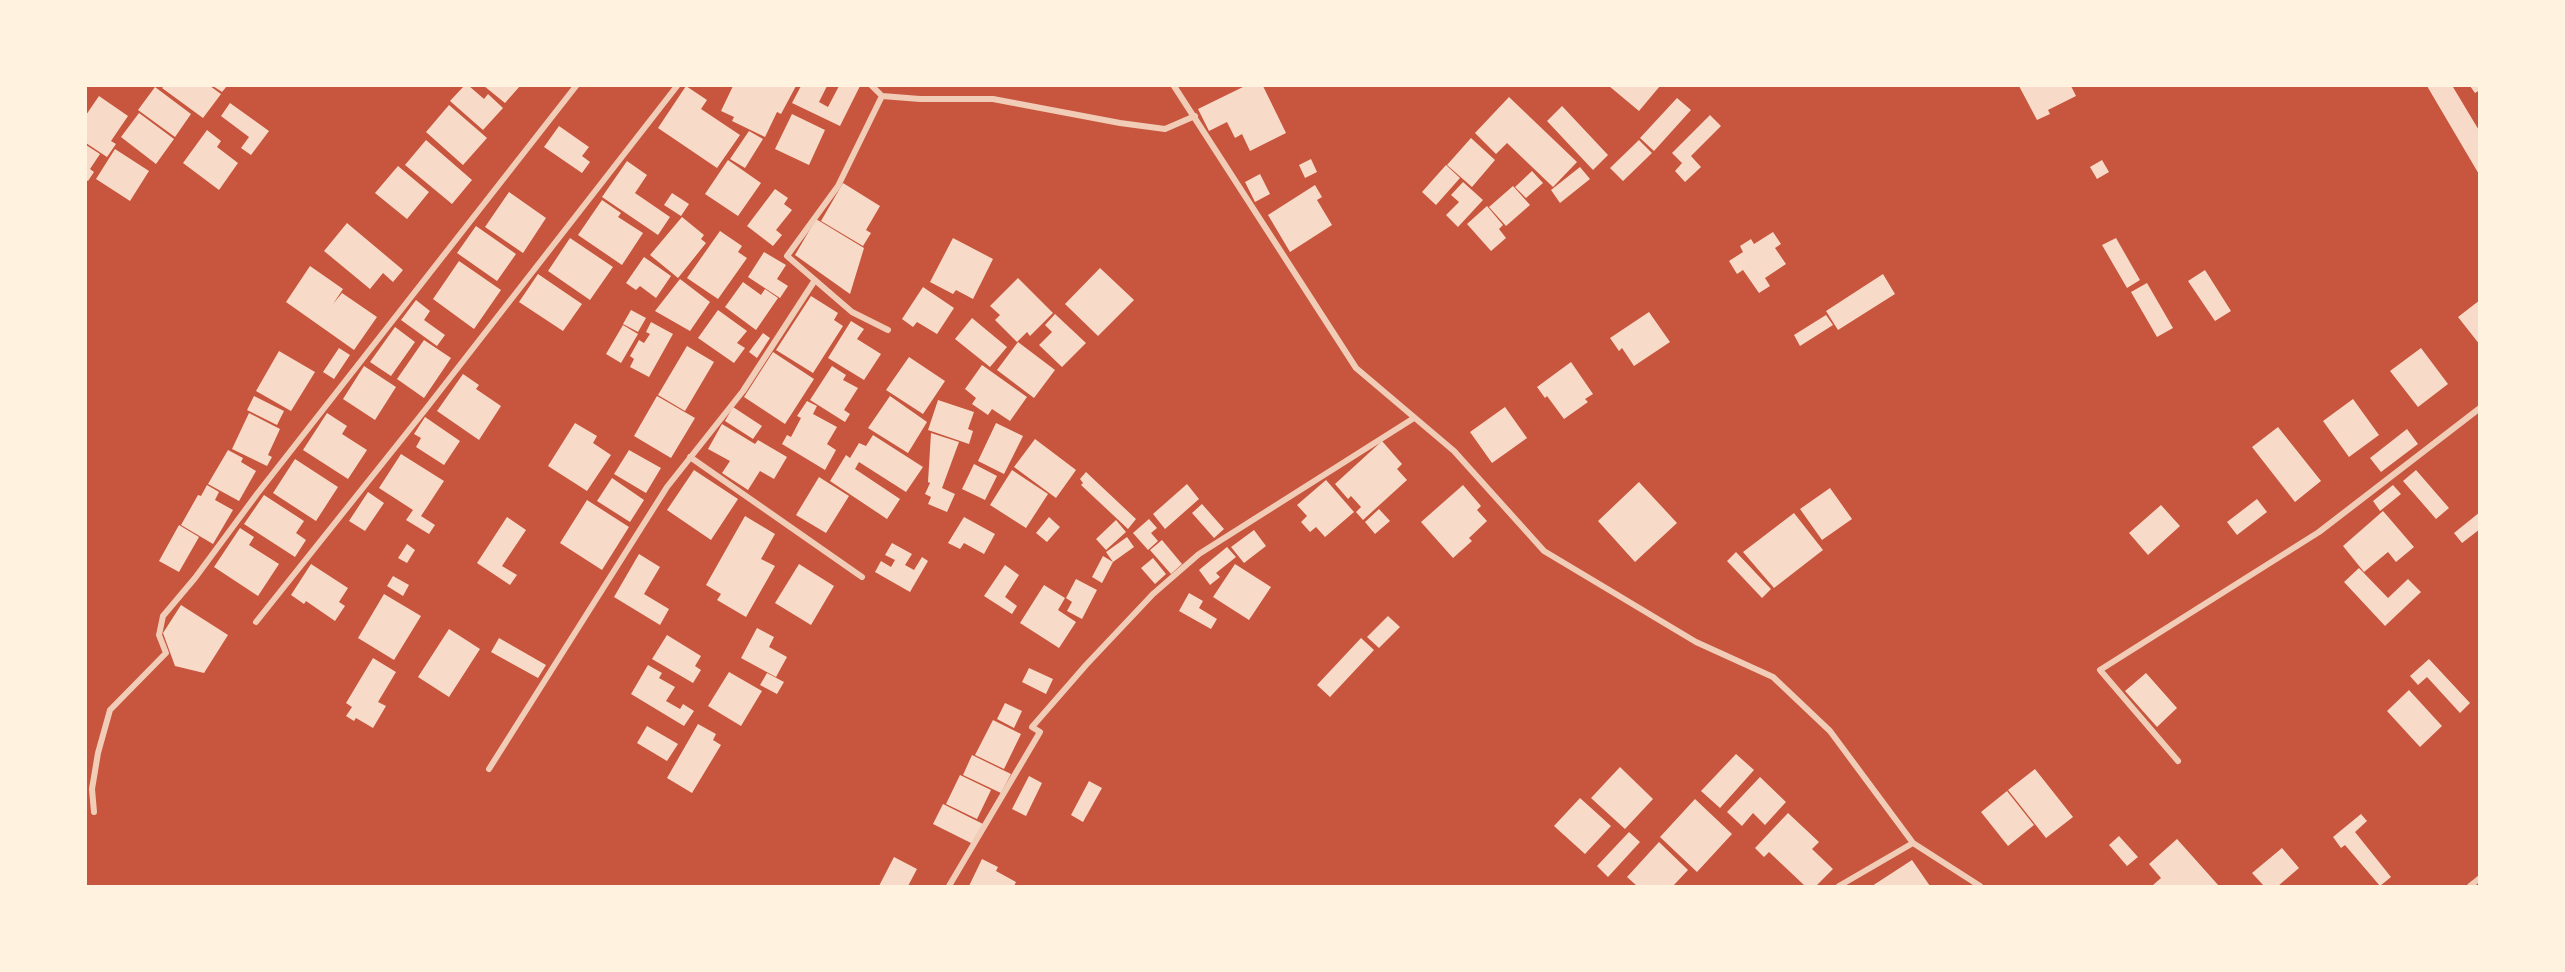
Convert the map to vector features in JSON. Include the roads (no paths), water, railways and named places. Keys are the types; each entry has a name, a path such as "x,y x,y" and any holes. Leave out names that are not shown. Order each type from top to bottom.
{"street":[{"path":"94,812 92,789 98,753 110,710 166,653 159,635 163,615 195,578 264,485 576,86"},
{"path":"256,622 425,410 677,86"},
{"path":"872,86 882,96 920,99 993,99 1120,123 1165,129 1195,116"},
{"path":"1174,86 1356,368 1454,451 1544,551 1696,642 1773,678 1830,731 1913,843 1980,886"},
{"path":"882,96 838,186 787,256 852,312 888,330"},
{"path":"489,769 667,487 743,390 815,280"},
{"path":"2178,761 2100,670 2319,532 2480,408"},
{"path":"950,886 1040,732 1032,727 1153,594 1198,554 1414,418"},
{"path":"690,457 862,577"},
{"path":"1839,886 1913,843"},
{"path":"2470,886 2480,878"}]}
